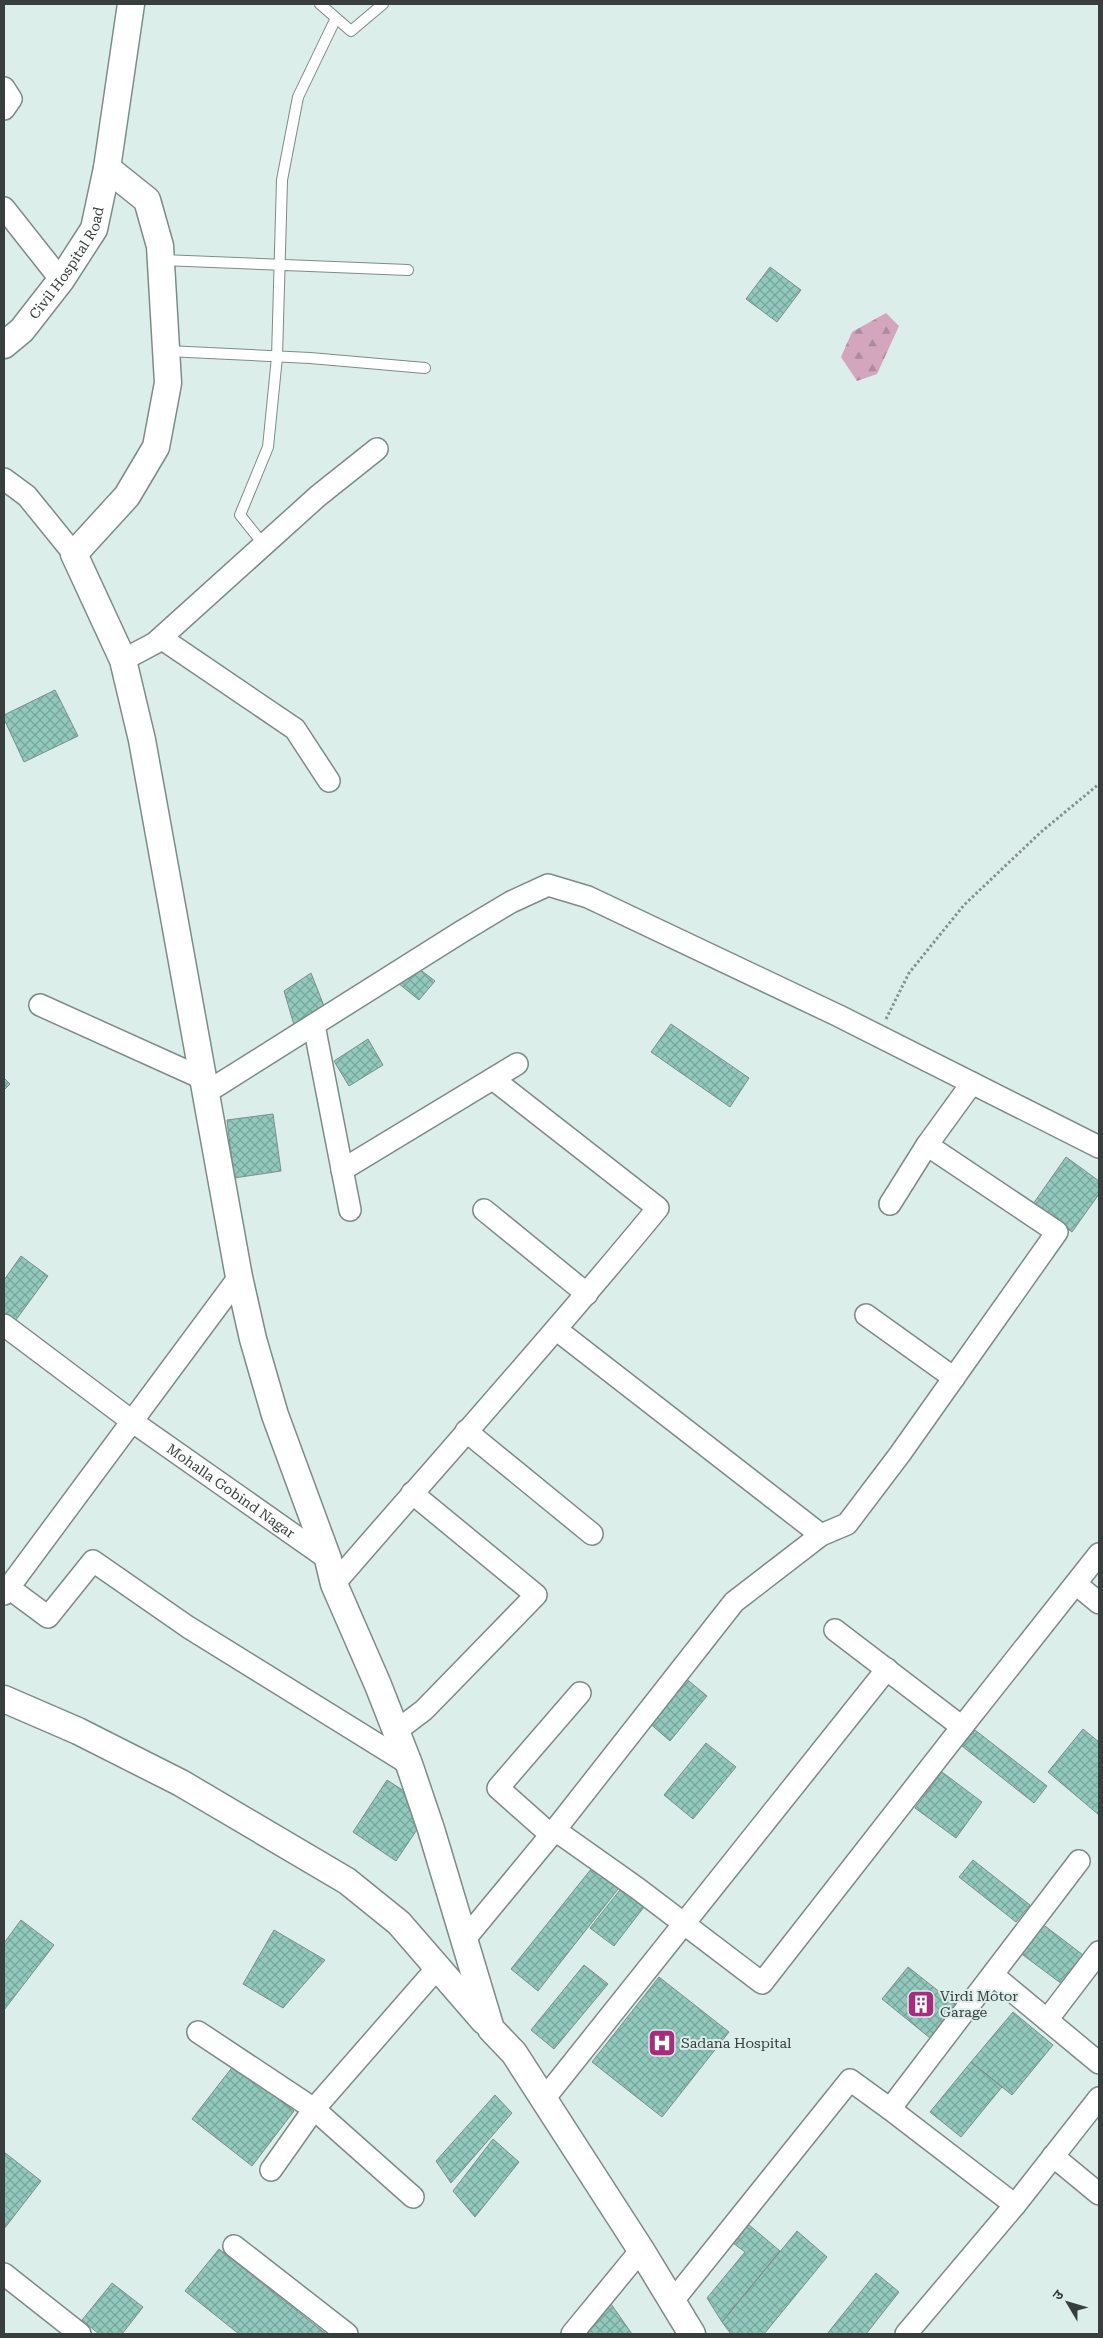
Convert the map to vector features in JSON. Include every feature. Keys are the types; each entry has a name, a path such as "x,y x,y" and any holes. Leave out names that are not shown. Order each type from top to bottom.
{"street":[{"name":"Civil Hospital Road","path":"4,346 22,330 61,280 94,229 118,105 131,4"},
{"path":"4,88 11,99 4,109"},
{"path":"74,554 127,496 156,447 168,383 160,246 147,200 107,168"},
{"path":"4,208 61,280"},
{"path":"124,660 161,638 318,496 377,449"},
{"path":"4,479 26,496 74,554 124,660 142,740 239,1277 253,1339 275,1415 328,1559 334,1584 374,1676 409,1764 431,1829 490,2029"},
{"path":"161,638 295,728 329,781"},
{"path":"205,1086 314,1025 511,902 548,885 588,897 878,1035 1099,1147"},
{"path":"40,1005 205,1086"},
{"path":"314,1025 350,1210"},
{"path":"342,1170 517,1064"},
{"path":"334,1584 466,1431 557,1330 658,1208 493,1079"},
{"path":"890,1204 927,1145 972,1083"},
{"path":"464,1940 553,1833 734,1602 821,1535 847,1524 954,1378 1057,1232 927,1145"},
{"path":"484,1210 587,1294"},
{"path":"239,1277 6,1591 48,1617 93,1561 188,1627 409,1764"},
{"path":"866,1315 954,1378"},
{"name":"Mohalla Gobind Nagar","path":"4,1325 133,1422 328,1559"},
{"path":"557,1330 821,1535"},
{"path":"466,1431 592,1534"},
{"path":"395,1732 424,1710 536,1596 412,1493"},
{"path":"580,1693 498,1788 553,1833 684,1923 762,1983 1099,1554"},
{"path":"1076,1584 1099,1603"},
{"path":"835,1630 962,1727"},
{"path":"544,2099 887,1668"},
{"path":"4,1699 78,1731 182,1783 347,1881 398,1923 490,2029 514,2053 641,2250 692,2334"},
{"path":"890,2109 1079,1862"},
{"path":"1047,2020 1099,1952"},
{"path":"271,2170 314,2109 438,1967"},
{"path":"992,1975 1099,2063"},
{"path":"198,2032 314,2109 413,2197"},
{"path":"672,2302 850,2080 1015,2205"},
{"path":"906,2334 1015,2205 1099,2098"},
{"path":"1053,2156 1099,2194"},
{"path":"234,2246 348,2334"},
{"path":"572,2334 641,2250"},
{"path":"4,2274 80,2334"}],"lane":[{"path":"320,4 351,31 383,4"},
{"path":"264,544 240,515 268,447 277,357 282,180 298,97 336,18"},
{"path":"161,260 408,270"},
{"path":"166,351 425,368"}],"path":[{"path":"878,1035 909,973 964,905 1041,832 1099,784"}],"green space":[{"path":"886,313 899,326 877,374 857,381 841,357 852,332"}],"building":[{"path":"770,267 801,290 777,322 746,299"},
{"path":"55,690 78,736 24,762 4,719 4,715"},
{"path":"418,968 435,981 419,1000 398,983"},
{"path":"311,973 324,1006 294,1025 284,991"},
{"path":"671,1024 749,1078 730,1107 651,1052"},
{"path":"368,1039 383,1065 349,1086 334,1061"},
{"path":"4,1078 10,1084 4,1090"},
{"path":"273,1114 281,1171 234,1178 227,1120"},
{"path":"1066,1157 1099,1181 1099,1194 1072,1232 1033,1204"},
{"path":"21,1256 48,1276 13,1324 4,1318 4,1280"},
{"path":"684,1677 707,1696 670,1741 647,1721"},
{"path":"1083,1729 1099,1742 1099,1815 1048,1772"},
{"path":"975,1730 1047,1786 1034,1803 962,1746"},
{"path":"706,1743 736,1767 693,1819 664,1795"},
{"path":"942,1772 982,1802 956,1838 915,1808"},
{"path":"387,1780 404,1791 418,1828 396,1861 353,1832"},
{"path":"973,1860 1030,1905 1016,1922 959,1877"},
{"path":"596,1863 622,1884 538,1991 511,1969"},
{"path":"623,1886 647,1903 614,1946 590,1928"},
{"path":"21,1920 54,1945 4,2010 4,1943"},
{"path":"1041,1923 1087,1958 1066,1987 1019,1952"},
{"path":"274,1930 325,1960 283,2008 243,1984"},
{"path":"584,1965 608,1984 554,2049 531,2030"},
{"name":"Virdi Motor Garage","path":"908,1967 960,2008 935,2042 882,1999"},
{"path":"659,1977 729,2032 662,2117 592,2062"},
{"path":"1013,2012 1053,2045 1012,2095 971,2062"},
{"path":"971,2062 1002,2087 961,2137 930,2112"},
{"path":"234,2065 294,2111 252,2166 192,2119"},
{"path":"495,2095 512,2113 451,2183 436,2161"},
{"path":"493,2139 519,2162 475,2217 453,2191"},
{"path":"4,2152 41,2181 4,2229"},
{"path":"748,2224 780,2251 722,2322 707,2298 745,2252 733,2243"},
{"path":"797,2231 827,2257 764,2334 731,2334 722,2322"},
{"path":"219,2249 326,2334 239,2334 185,2291"},
{"path":"876,2273 899,2292 866,2334 827,2334"},
{"path":"112,2283 143,2307 122,2334 99,2334 82,2320"},
{"path":"609,2301 632,2334 581,2334"}],"place":[{"name":"Virdi Motor Garage","path":"921,2004"},
{"name":"Sadana Hospital","path":"662,2043"}]}
